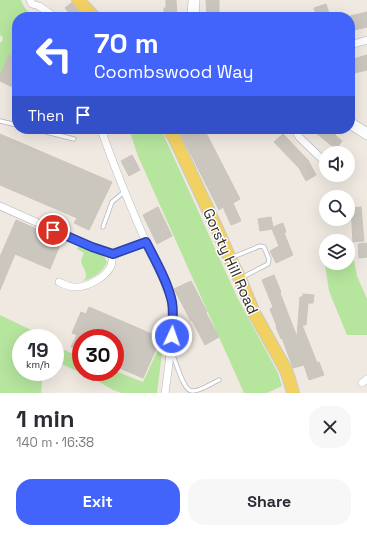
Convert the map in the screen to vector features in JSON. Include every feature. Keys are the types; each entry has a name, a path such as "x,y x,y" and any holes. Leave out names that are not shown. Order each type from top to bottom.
{"main road":[{"path":"78,0 89,12"},
{"name":"Gorsty Hill Road","path":"172,134 218,231 254,313 286,370 293,393"}],"street":[{"path":"30,0 32,4 38,3 49,12"},
{"path":"193,12 194,0"},
{"path":"355,44 367,40"},
{"path":"355,126 367,134"},
{"path":"103,134 124,192 168,288 172,302 173,318 165,393"},
{"path":"297,134 299,138 319,156"},
{"path":"0,206 92,247 113,254 146,242"},
{"path":"59,282 73,287 92,283 102,276 110,267 113,254"}],"lane":[{"path":"0,121 12,124"},
{"path":"54,134 74,139"},
{"path":"103,227 112,202 124,192"},
{"path":"230,259 260,246 264,247 269,259 268,264 240,279"},
{"path":"170,351 175,359 183,382 189,390 198,390 218,380"}],"green space":[{"path":"0,0 21,0 28,12 12,12 12,56 9,55 0,75 0,42 2,42 3,37 0,35"},
{"path":"131,134 163,134 237,297 278,373 282,386 267,393 244,393 138,156"},
{"path":"82,246 101,254 107,262 103,269 97,274 83,281 86,276 81,261 84,253 77,249 78,247"},
{"path":"355,265 357,276 367,299 367,335 347,335 329,291 326,270 355,270"},
{"path":"0,315 29,329 12,329 12,381 42,381 41,393 0,393"},
{"path":"164,337 157,393 121,393 97,381 124,381 124,375 143,382"},
{"path":"64,350 72,353 72,369 64,365"}],"building":[{"path":"166,0 176,0 177,12 164,12 164,8 166,8"},
{"path":"206,0 219,0 219,12 207,12"},
{"path":"71,3 79,12 69,12 65,8"},
{"path":"326,4 328,12 315,12 314,8"},
{"path":"367,12 367,27 355,30 355,15"},
{"path":"9,55 12,56 12,87 0,81 0,75"},
{"path":"367,55 367,70 355,73 355,59"},
{"path":"0,134 112,182 89,230 74,223 77,218 0,185"},
{"path":"181,134 207,134 240,199 233,203 241,221 231,225 223,207 219,210"},
{"path":"283,134 308,160 316,175 306,181 299,168 274,142"},
{"path":"317,134 336,134 335,135 342,141 338,146 332,146"},
{"path":"132,155 140,170 129,176 121,161"},
{"path":"158,207 172,236 157,244 143,215"},
{"path":"361,207 364,241 355,242 355,234 353,234 352,226 355,226 355,208"},
{"path":"271,217 273,227 283,223 286,232 284,233 293,255 276,263 270,251 279,246 272,229 260,231 258,219"},
{"path":"16,220 62,240 50,269 15,254 0,290 0,257"},
{"path":"367,243 367,257 359,258 358,244"},
{"path":"274,275 297,337 300,297 303,297 303,294 314,295 313,303 308,303 306,325 302,325 317,363 319,362 324,375 309,380 304,365 293,368 282,338 281,339 276,327 270,309 273,307 262,280"},
{"path":"191,281 219,337 205,345 174,289"},
{"path":"89,307 161,338 143,378 124,370 124,329 74,329 81,312 86,314"}],"route":[{"path":"53,230 92,247 113,254 146,242 168,288 172,302 172,336"}]}
